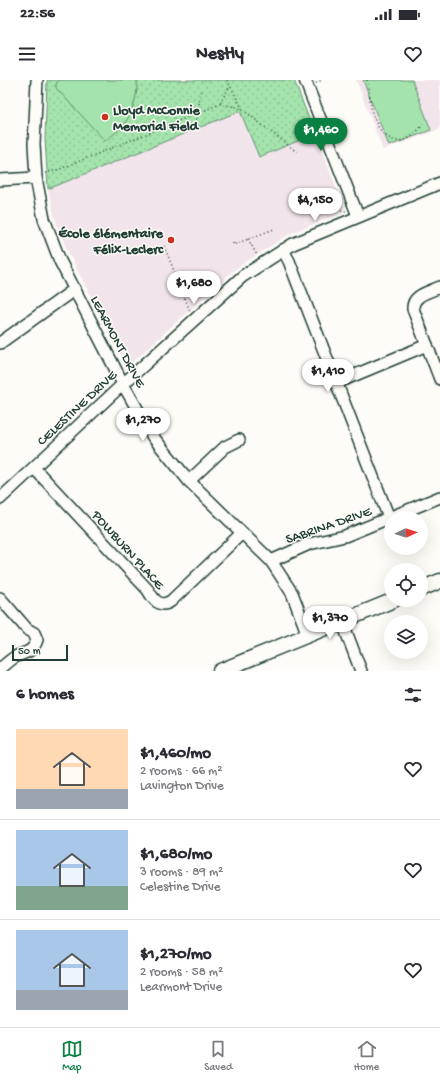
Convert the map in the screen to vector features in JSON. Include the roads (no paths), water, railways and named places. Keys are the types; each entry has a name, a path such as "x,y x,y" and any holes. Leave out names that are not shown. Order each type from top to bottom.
{"main road":[{"path":"428,586 440,581"},
{"path":"220,671 384,604"}],"street":[{"name":"LEARMONT DRIVE","path":"37,80 34,144 40,176 40,202 49,233 60,261 124,384 153,436 189,481 271,561 292,593 308,635"},
{"path":"310,81 358,216"},
{"path":"0,180 40,176"},
{"name":"CELESTINE DRIVE","path":"0,499 237,281 283,250 303,239 440,183"},
{"path":"283,250 289,261 386,511"},
{"path":"440,287 416,298 413,305 413,310 440,379"},
{"path":"0,343 75,289"},
{"path":"336,383 427,345"},
{"path":"189,481 225,447 239,440"},
{"name":"POWBURN PLACE","path":"34,468 148,590 154,599 161,604 167,604 171,601 242,533"},
{"name":"SABRINA DRIVE","path":"406,511 440,497"},
{"name":"SABRINA DRIVE","path":"271,561 310,544 345,536 384,520"},
{"path":"0,598 26,629 34,633 37,640 34,648 15,657 0,669"},
{"path":"342,621 360,671"}],"place":[{"name":"Lloyd McConnie Memorial Field","path":"105,117"},
{"name":"École élémentaire Félix-Leclerc","path":"171,240"}]}
